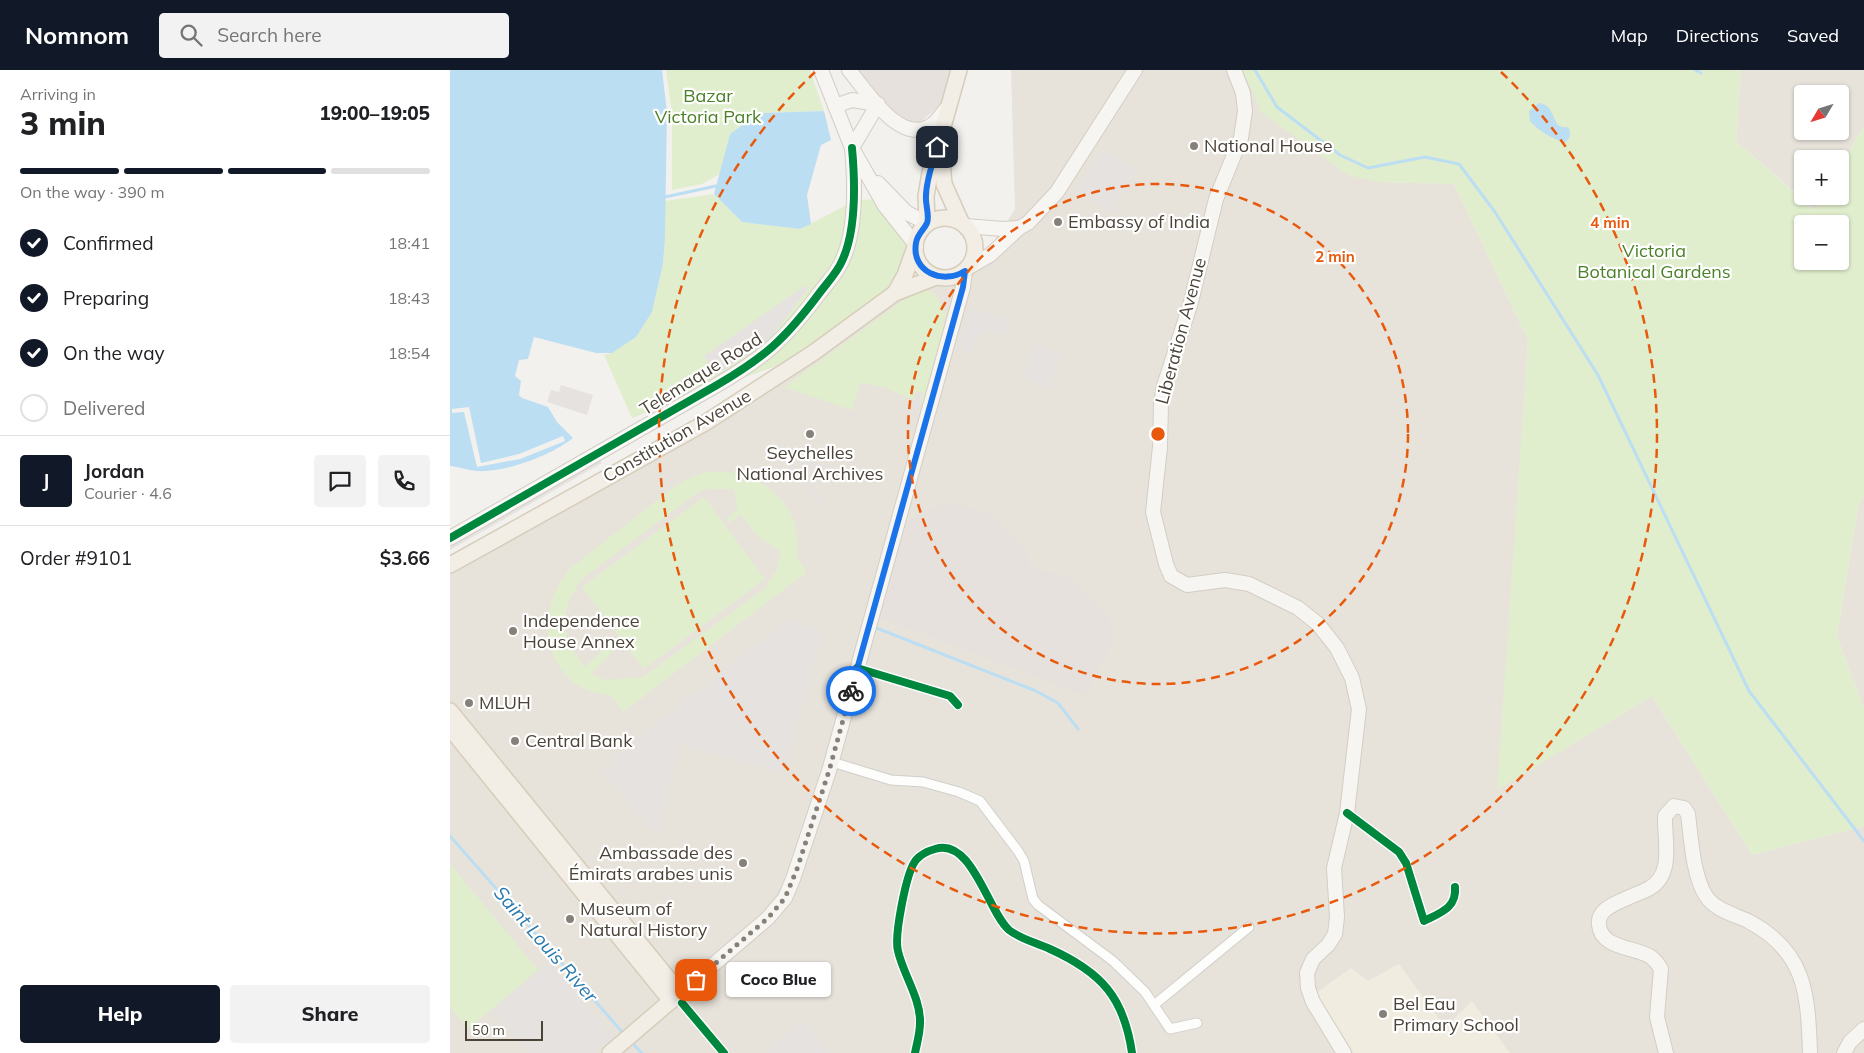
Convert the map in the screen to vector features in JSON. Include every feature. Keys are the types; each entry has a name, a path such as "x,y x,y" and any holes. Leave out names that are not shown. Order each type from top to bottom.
{"main road":[{"path":"821,70 852,148 885,206 916,244"},
{"path":"849,70 896,124 911,130 932,125 948,106"},
{"path":"959,70 948,106 926,196 927,223 918,236 916,244 916,255 920,264 927,272 936,276 952,278 990,255 1019,228 1028,223 1057,192 1135,70"},
{"name":"Liberation Avenue","path":"1234,70 1244,93 1245,111 1241,138 1216,198 1190,302 1160,402 1160,447 1153,512 1166,564 1171,576 1180,582 1201,584 1225,580 1250,584 1298,608 1318,624 1337,648 1352,678 1359,709 1346,813 1334,868 1337,917 1335,934 1328,945 1314,959 1307,974 1308,988 1314,1002 1344,1053"},
{"path":"835,106 852,100 878,104"},
{"path":"852,148 878,104"},
{"path":"610,1053 678,999 768,918 785,898 800,860 832,762 967,269 976,250 972,233 963,224 944,184 941,134"},
{"name":"Telemaque Road","path":"450,538 755,363 776,346 796,323 842,260 849,239 853,203 855,177 852,148"},
{"path":"866,170 907,213 927,223 944,218 963,224 1003,229 1019,228"},
{"name":"Constitution Avenue","path":"895,294 905,275 916,244"},
{"name":"Constitution Avenue","path":"450,565 705,423 813,353 895,294 936,276"},
{"path":"450,711 678,999"},
{"path":"450,728 678,999"},
{"path":"1666,1053 1657,1017 1661,969 1650,956 1609,941 1599,930 1598,923 1603,911 1611,905 1648,889 1661,876 1667,856 1665,816 1674,806 1684,808 1688,814 1698,877 1706,896 1721,910 1768,932 1785,949 1794,963 1801,978 1808,1002 1810,1053"},
{"path":"1844,1053 1850,1042 1864,1029"}],"street":[{"path":"857,668 950,696 958,705"},
{"path":"832,762 891,780 923,782 959,792 980,801 1018,850 1024,861 1032,893 1038,905 1114,961 1145,992 1170,1029 1197,1023"},
{"path":"1346,813 1399,852 1406,863 1424,921 1444,912 1452,904 1455,886"},
{"path":"915,1053 921,1022 916,1000 897,949 907,875 916,859 928,851 939,847 951,849 964,857 974,871 1000,920 1010,931 1074,961 1097,977 1110,992 1124,1016 1132,1053"},
{"path":"1154,1005 1249,927"},
{"path":"678,999 724,1053"}],"shaded area":[{"path":"857,70 950,70 940,105 918,124 902,125"},
{"path":"1011,70 1243,70 1247,76 1377,182 1454,184 1528,340 1498,789 1652,696 1752,855 1864,826 1864,1053 450,1053 450,568 692,432 925,276 971,276 1015,209"},
{"path":"1741,70 1864,70 1864,126 1849,152 1849,150 1794,150 1794,192 1736,141"},
{"path":"1103,147 1138,171 1110,213 1075,189"},
{"path":"1809,205 1818,205 1815,210"},
{"path":"806,285 808,289 774,333 762,345 716,375 704,356"},
{"path":"977,309 1010,319 1004,336 990,331 976,338 971,353 957,348 969,314"},
{"path":"1035,345 1060,354 1049,388 1023,378"},
{"path":"561,385 593,395 587,415 547,402 551,390 559,392"},
{"path":"916,391 923,393 917,417 910,415"},
{"path":"596,454 602,463 450,550 450,537"},
{"path":"804,459 829,467 827,475 801,467"},
{"path":"792,463 827,502 822,505 788,467"},
{"path":"1864,495 1864,709 1837,636 1858,508"},
{"path":"945,501 996,515 1028,554 1030,568 1069,577 1108,615 1114,638 1086,696 878,617 902,525"},
{"path":"789,621 823,630 784,773 679,744 659,831 651,830 603,772 615,763 611,757"},
{"path":"549,962 613,1037 595,1053 528,1053 492,1011"},
{"name":"Bel Eau Primary School","path":"1399,964 1445,1027 1472,1001 1510,1053 1354,1053 1316,993 1351,968 1368,981"},
{"path":"802,1020 831,1053 768,1053 767,1049"}],"green space":[{"name":"Bazar Victoria Park","path":"666,70 810,70 824,111 759,113 730,134 720,174 702,184 672,190 672,114"},
{"name":"Victoria Botanical Gardens","path":"1243,70 1741,70 1736,141 1794,192 1794,205 1808,205 1814,210 1817,205 1849,205 1849,152 1864,126 1864,495 1858,508 1837,636 1864,709 1864,826 1752,855 1652,696 1497,790 1528,340 1454,184 1377,182 1348,175 1261,112"},
{"path":"714,194 742,222 800,229 856,200 878,199 916,245 895,293 813,353 632,418 604,355 612,353 652,312 663,264 665,201"},
{"path":"920,288 935,294 946,313 929,406 883,387 861,382 852,410 784,387"},
{"path":"722,471 739,474 768,488 779,498 788,510 794,524 797,540 797,558 807,572 623,712 611,696 581,687 572,681 561,668 553,654 549,639 548,624 554,594 572,567 679,483 702,473","holes":["707,489 734,489 738,507 727,519 730,523 741,514 758,537 781,552 776,571 764,589 643,677 606,680 591,674 615,649 610,643 585,667 570,645 566,634 566,613 574,591 582,579 697,493"]},
{"path":"704,497 765,579 644,669 582,587"},
{"path":"450,864 538,970 468,1029 450,1007"}],"water":[{"path":"450,70 662,70 667,112 663,264 652,312 636,337 612,353 596,353 534,337 528,359 519,360 515,376 521,381 519,395 522,398 548,407 557,422 573,438 553,451 528,462 488,471 450,466"},
{"path":"1539,103 1549,108 1558,125 1568,127 1570,134 1566,142 1564,143 1546,134 1530,121 1529,111"},
{"path":"824,111 831,140 821,145 807,195 811,224 800,229 742,222 714,194 730,134 759,113"}],"pier":[{"path":"469,407 481,463 519,454 563,436 565,441 520,459 477,467 464,412 452,413 452,409"}],"waterway":[{"path":"1255,70 1277,107 1340,155 1368,168 1425,157 1459,164 1495,212 1598,375 1749,691 1864,841"},
{"path":"1695,70 1701,73"},
{"path":"665,197 716,186"},
{"path":"874,627 1036,691 1058,703 1078,729"},
{"name":"Saint Louis River","path":"450,836 624,1034"},
{"name":"Saint Louis River","path":"630,1041 642,1053"}],"cycle path":[{"path":"450,538 734,375 773,346 795,324 834,274 847,248 854,205 852,148"},
{"path":"857,668 950,696 958,705"},
{"path":"1347,813 1399,852 1406,863 1424,921 1450,905 1455,894 1455,887"},
{"path":"915,1053 920,1030 920,1014 898,951 899,919 908,877 916,860 922,854 935,849 948,848 959,854 969,865 1001,921 1009,930 1083,967 1107,989 1123,1016 1132,1053"},
{"path":"682,1003 724,1053"}],"way so far":[{"path":"696,980 768,918 785,898 797,869 829,771 851,691"}],"place":[{"name":"National House","path":"1194,146"},
{"name":"Embassy of India","path":"1058,222"},
{"name":"Seychelles National Archives","path":"810,434"},
{"name":"Independence House Annex","path":"513,631"},
{"name":"MLUH","path":"469,703"},
{"name":"Central Bank","path":"515,741"},
{"name":"Ambassade des Émirats arabes unis","path":"743,863"},
{"name":"Museum of Natural History","path":"570,919"},
{"name":"Coco Blue","path":"696,980"},
{"name":"Bel Eau Primary School","path":"1383,1014"}],"route":[{"path":"851,691 963,287 965,271 952,278 936,276 927,272 920,264 916,255 918,236 927,223 926,196 937,147"}]}
